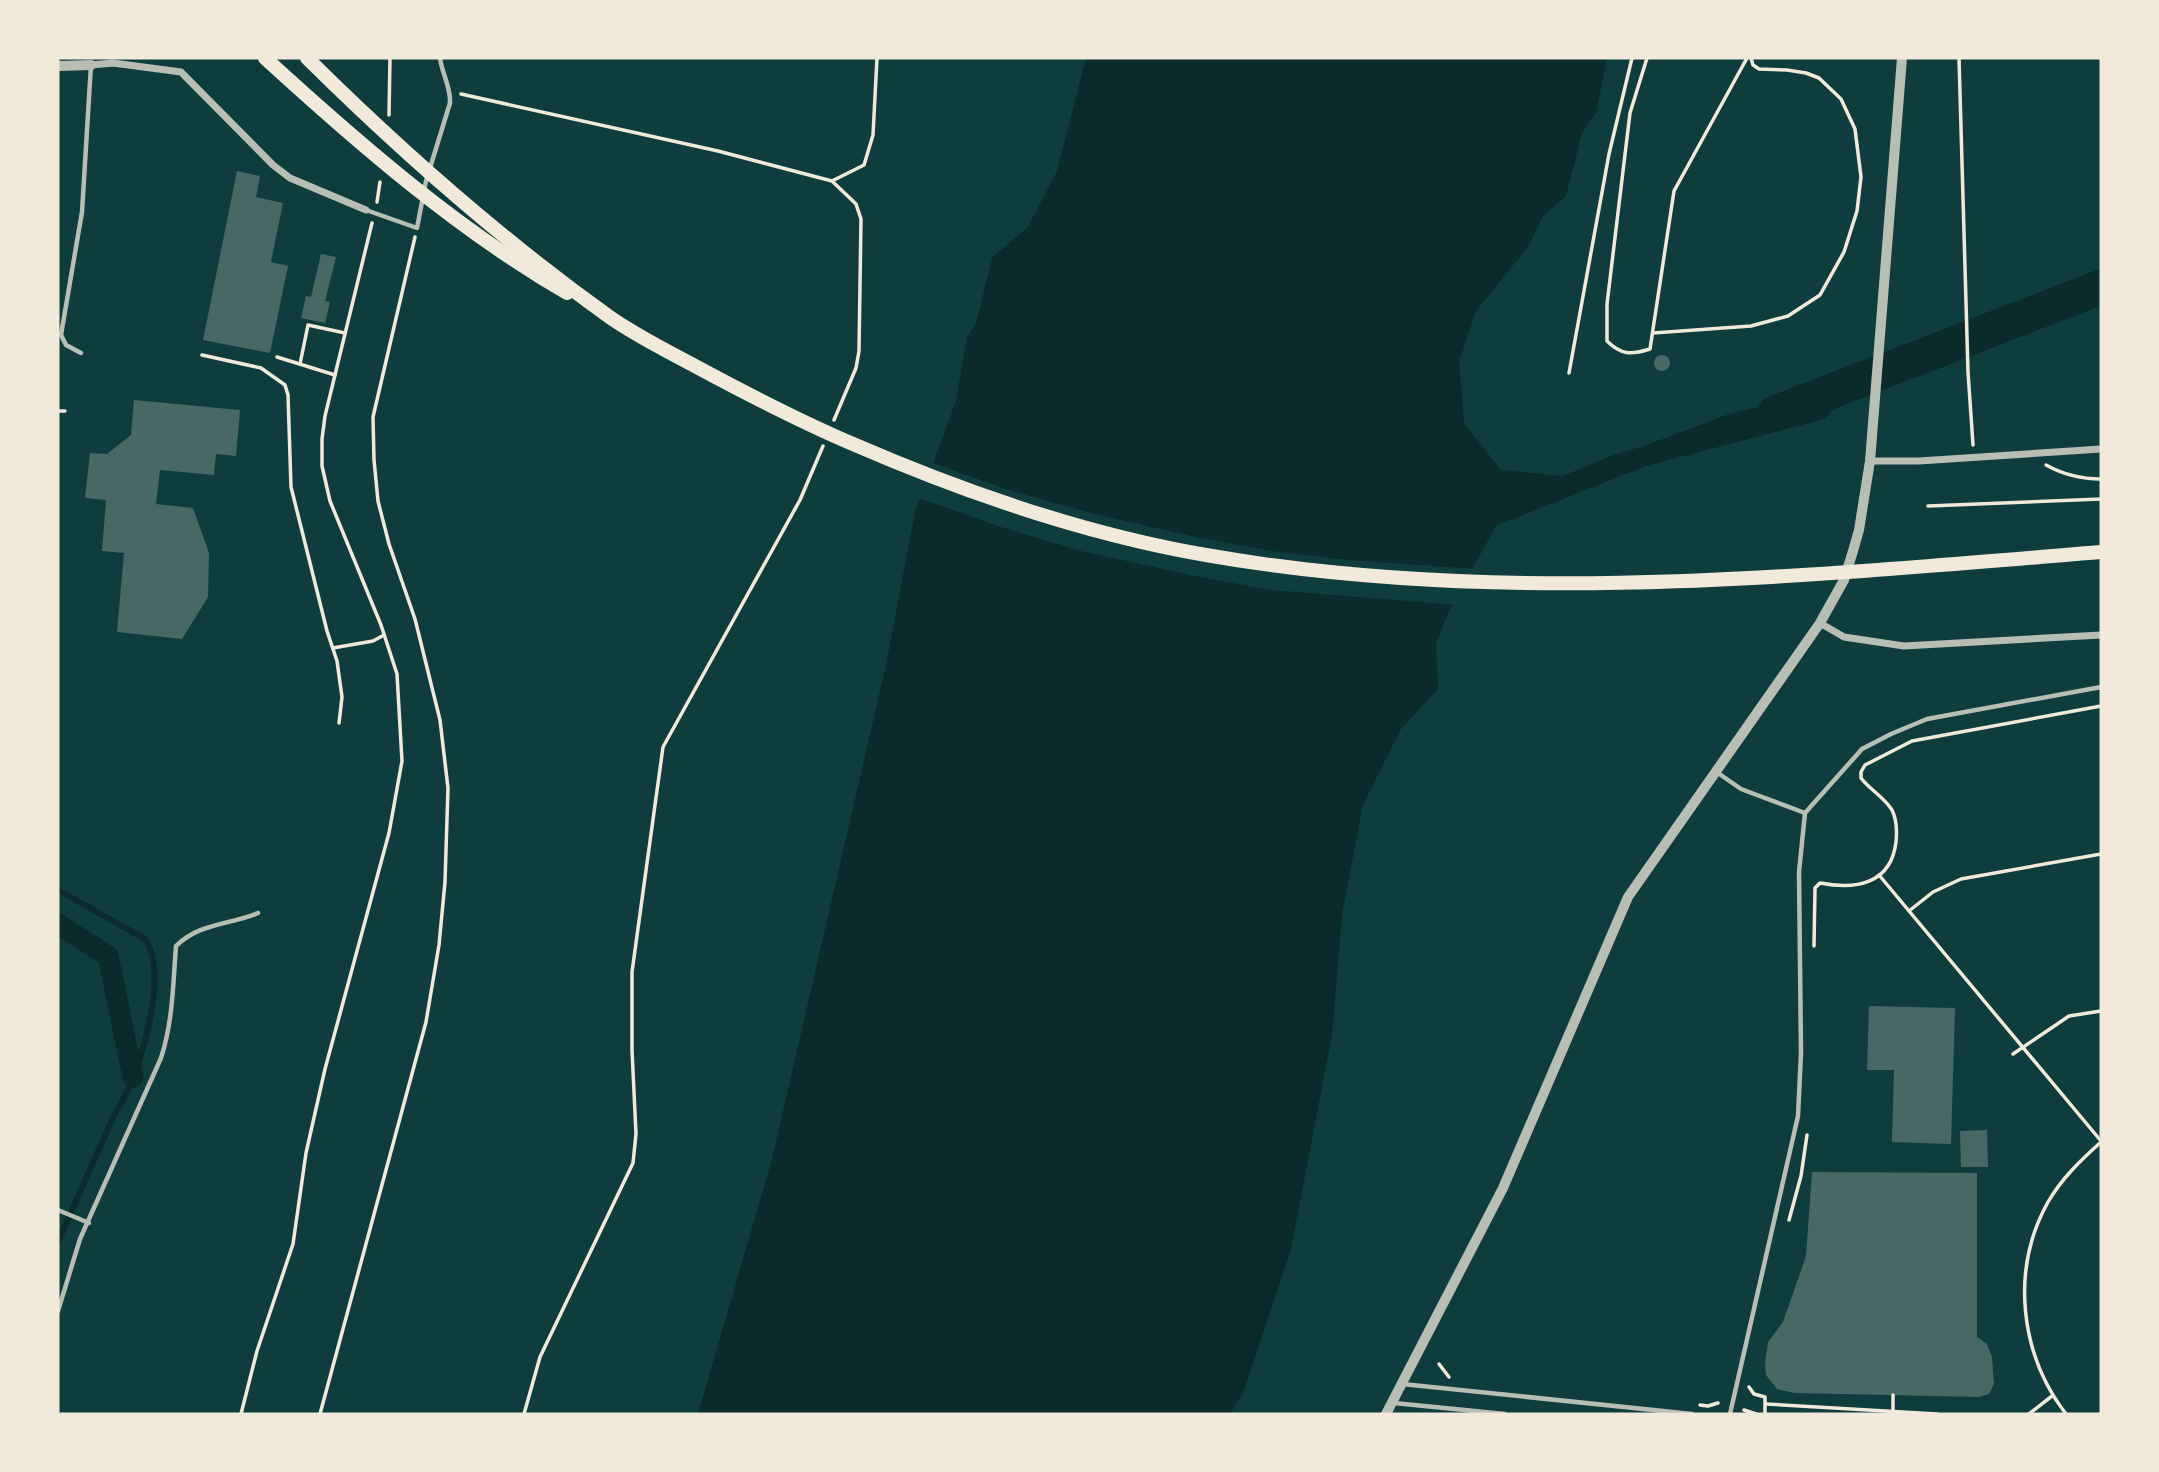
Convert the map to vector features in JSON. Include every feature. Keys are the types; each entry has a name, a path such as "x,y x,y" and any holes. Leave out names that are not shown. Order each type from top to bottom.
{"highway":[{"path":"265,58 365,147 439,206 541,279 743,392 808,425 939,480 1088,528 1203,555 1349,574 1490,583 1724,580 2101,552"},
{"path":"307,58 370,121 488,222 614,320"}],"street":[{"path":"1386,1414 1503,1188 1628,897 1821,623 1844,580 1859,530 1870,461 1902,58"},
{"path":"58,66 113,63 181,72 237,131 290,178 366,210"},
{"path":"1870,461 1975,458 2101,449"},
{"path":"1821,623 1844,637 1904,646 2101,635"}],"lane":[{"path":"366,210 417,228 426,181 450,103 451,92 442,74 440,58"},
{"path":"80,353 66,345 61,335 82,212 91,65"},
{"path":"1730,1414 1798,1116 1801,1053 1800,872 1805,813 1862,749 1903,729 1927,719 2101,687"},
{"path":"1716,771 1741,789 1805,813"},
{"path":"58,1311 86,1222 165,1045 175,980 176,946 187,934 204,927 239,921 258,913"},
{"path":"58,1210 86,1222"},
{"path":"1401,1384 1692,1414"},
{"path":"1391,1403 1505,1414"}],"path":[{"path":"832,181 864,165 873,135 877,58"},
{"path":"1569,373 1609,153 1632,58"},
{"path":"1647,58 1630,113 1607,304 1606,341 1617,351 1634,355 1650,349 1674,191 1749,58"},
{"path":"1653,333 1751,326 1788,316 1820,295 1844,252 1857,211 1861,177 1855,129 1841,99 1819,78 1787,70 1759,69 1749,58"},
{"path":"1959,58 1968,361 1975,458"},
{"path":"451,92 718,151 832,181 856,204 861,219 859,351 856,368 831,428"},
{"path":"241,1414 257,1351 293,1244 306,1153 325,1069 398,792 402,752 397,674 331,501 322,466 325,416 372,223"},
{"path":"320,1414 426,1022 439,945 445,882 448,788 440,720 415,618 388,544 378,501 374,460 375,408 417,228"},
{"path":"298,364 308,325 345,333"},
{"path":"202,355 261,368 285,385 288,395 291,487 337,661 342,697 339,723"},
{"path":"277,357 336,375"},
{"path":"58,411 65,411"},
{"path":"524,1414 540,1357 633,1163 636,1134 632,972 641,891 663,747 800,500 825,440"},
{"path":"2028,454 2065,474 2084,479 2101,479"},
{"path":"1928,506 2101,499"},
{"path":"333,648 373,641 384,635"},
{"path":"1814,955 1815,888 1821,883 1857,886 1872,881 1886,870 1894,854 1896,821 1892,810 1861,778 1865,765 1912,741 2101,706"},
{"path":"1909,911 1933,892 1961,879 2101,854"},
{"path":"1879,875 2101,1141 2072,1169 2048,1202 2032,1239 2024,1279 2025,1320 2035,1360 2052,1396 2066,1414"},
{"path":"2013,1055 2022,1046 2068,1016 2101,1011"},
{"path":"1787,1224 1801,1175 1808,1129"},
{"path":"1752,1376 1749,1389 1754,1394 1765,1397 1765,1414"},
{"path":"1893,1395 1893,1413"},
{"path":"2029,1414 2052,1396"},
{"path":"1766,1404 1937,1414"},
{"path":"1744,1410 1756,1414"}],"water":[{"path":"1086,58 1607,58 1596,113 1582,133 1566,196 1543,216 1528,247 1476,311 1459,362 1464,423 1501,470 1563,476 1613,455 1732,413 1815,395 1838,404 1825,419 1646,466 1496,526 1448,613 1436,644 1438,689 1401,729 1363,805 1342,914 1332,1035 1291,1249 1243,1393 1230,1414 698,1414 772,1159 886,665 915,512 956,401 967,337 976,324 992,258 1028,227 1057,171"}],"pier":[{"path":"930,462 1012,491 1091,513 1204,539 1279,552 1349,560 1476,569 1456,605 1272,590 1199,577 1081,551 916,497"}],"building":[{"path":"237,171 260,176 256,197 283,203 271,262 288,266 270,353 203,340"},
{"path":"321,254 336,257 325,301 330,302 325,323 301,318 306,296 311,297"},
{"path":"1659,355 1665,355 1670,363 1668,369 1659,371 1654,366 1654,360"},
{"path":"134,400 240,410 236,456 216,454 214,475 160,470 156,504 193,508 209,553 208,597 182,639 117,632 124,553 102,551 106,500 85,498 90,453 107,454 131,435"},
{"path":"1869,1006 1955,1008 1951,1144 1892,1142 1894,1070 1867,1070"},
{"path":"1987,1130 1988,1167 1961,1167 1960,1131"},
{"path":"1812,1172 1977,1173 1977,1337 1987,1344 1992,1357 1994,1384 1989,1394 1979,1397 1794,1393 1777,1389 1766,1375 1768,1342 1783,1322 1806,1256"}],"waterway":[{"path":"1775,413 2101,287"},
{"path":"58,890 145,939 152,956 154,977 148,1028 133,1078 58,1242"},
{"path":"58,924 108,956 133,1077"}]}
